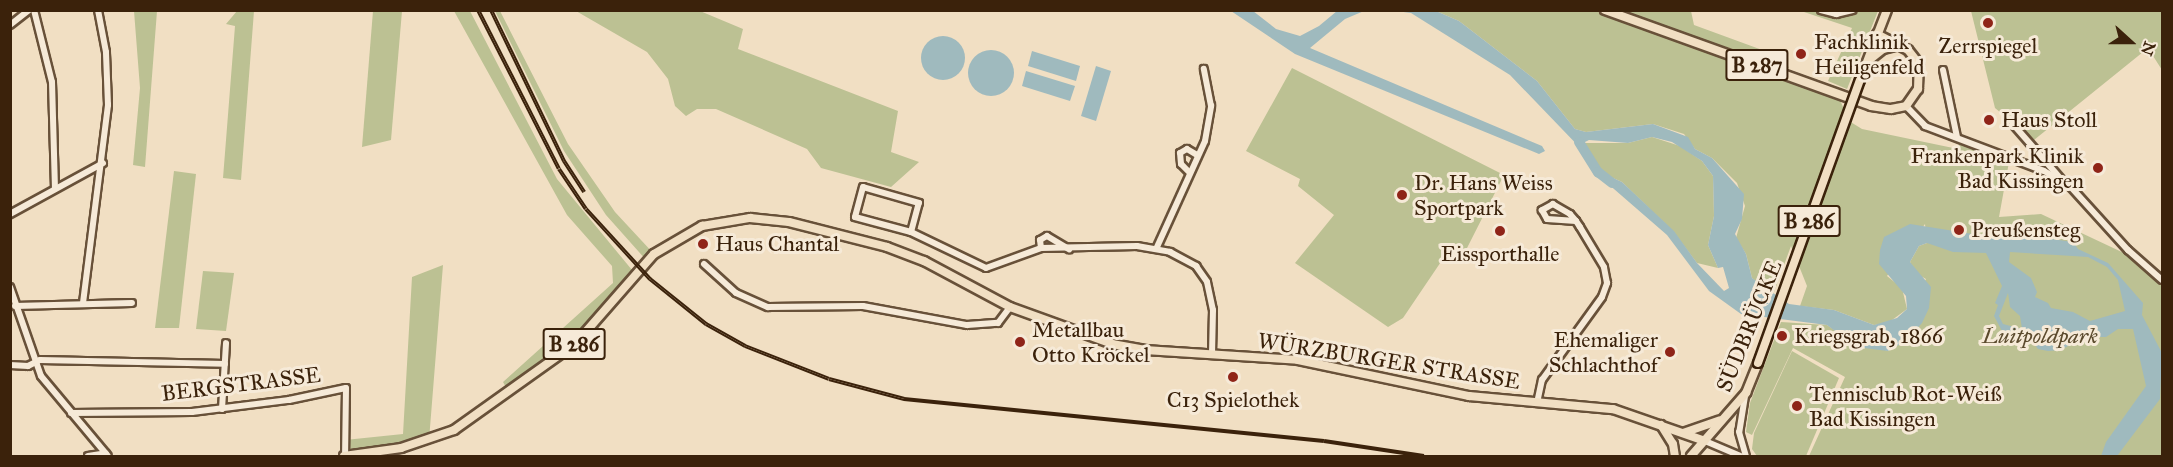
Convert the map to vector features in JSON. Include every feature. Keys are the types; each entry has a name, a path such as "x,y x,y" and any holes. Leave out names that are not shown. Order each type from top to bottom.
{"main road":[{"name":"B 287","path":"1605,10 1871,106 1891,109 1906,106"},
{"name":"B 286","path":"1867,62 1887,10"},
{"path":"1877,34 1914,54 1921,72 1918,89 1906,106"},
{"path":"1867,62 1882,49 1900,45"},
{"name":"SÜDBRÜCKE","path":"1691,456 1746,393 1867,62"},
{"name":"WÜRZBURGER STRASSE","path":"345,456 401,448 454,430 576,342 654,254 684,234 718,222 767,219 876,244 924,261 1010,307 1120,346 1298,360 1469,396 1613,409 1705,441"},
{"path":"1682,433 1725,418"},
{"path":"1660,424 1672,444 1675,456"}],"street":[{"path":"10,25 31,10 52,82 55,189"},
{"path":"83,303 103,163 108,78 98,10"},
{"path":"1821,10 1836,14 1853,10"},
{"path":"1158,247 1210,120 1204,69"},
{"path":"1943,70 1957,137"},
{"path":"1906,106 1920,124 2062,181"},
{"path":"2012,123 2062,181 2163,280"},
{"path":"1189,172 1181,164 1180,153 1187,149 1197,155"},
{"path":"10,214 103,163"},
{"path":"911,232 919,203 863,188 855,217 911,232 986,268 1041,248 1070,250 1158,247 1189,261 1207,282 1213,310 1212,354"},
{"path":"1537,403 1542,380 1602,297 1607,283 1604,267 1576,221 1553,204 1542,210 1547,219 1576,221"},
{"path":"1041,248 1040,240 1047,236 1070,250"},
{"path":"704,264 736,293 768,307 863,306 967,325 999,323 1010,307"},
{"path":"10,287 34,364 71,413 107,455"},
{"path":"15,306 132,303"},
{"path":"222,409 226,343"},
{"path":"10,365 34,364 40,360 225,364"},
{"name":"BERGSTRASSE","path":"71,413 222,409 346,388 345,456"},
{"path":"1746,393 1738,432 1746,456"},
{"path":"1705,441 1740,456"},
{"path":"88,456 107,455"}],"green space":[{"path":"134,11 157,11 145,167 133,165 140,88"},
{"path":"237,11 254,11 241,180 223,178 235,26 226,24"},
{"path":"373,11 402,11 391,140 362,147"},
{"path":"454,11 470,11 557,179 632,270 627,283 576,343 508,391 503,382 613,283 612,266 567,215"},
{"path":"495,11 500,11 568,144 615,212 654,254 647,261 606,215 564,151"},
{"path":"576,11 700,11 743,29 738,49 898,111 891,152 919,162 891,187 821,168 807,149 716,109 697,109 686,116 675,106 668,79 647,52"},
{"name":"Luitpoldpark","path":"1436,11 1596,11 1840,100 1849,121 1862,129 1958,149 1959,143 2009,162 1999,217 2041,214 2126,254 2162,286 2162,456 1809,456 1845,377 1793,348 1752,435 1746,432 1750,403 1781,322 1827,325 1846,338 1888,351 1926,279 1917,274 1910,262 1919,246 1927,243 1925,224 1887,276 1902,288 1907,309 1888,323 1874,325 1834,310 1800,306 1807,286 1791,246 1773,295 1752,278 1746,254 1736,238 1745,206 1737,183 1712,158 1695,149 1684,134 1653,124 1586,132 1575,129 1537,81 1459,21"},
{"path":"1618,11 1691,11 1694,25 1784,58 1789,68"},
{"path":"1801,11 1878,11 1847,89 1828,81 1852,28"},
{"path":"1971,11 2162,11 2162,70 2148,48 2034,140 1995,108"},
{"name":"Dr. Hans Weiss Sportpark","path":"1292,68 1504,175 1466,250 1453,244 1403,318 1388,327 1295,263 1334,215 1298,186 1300,179 1246,151"},
{"path":"1652,137 1680,146 1702,161 1713,176 1714,216 1708,245 1718,268 1697,263 1673,231 1622,182 1602,173 1583,143 1628,143"},
{"path":"174,171 196,174 179,328 155,328"},
{"path":"443,265 429,440 345,456 345,440 403,434 412,277"},
{"path":"203,271 234,273 226,331 196,329"},
{"name":"Tennisclub Rot-Weiß Bad Kissingen","path":"1792,351 1839,378 1806,456 1757,456 1752,449 1754,433"}],"water":[{"path":"1231,11 1253,11 1276,29 1300,36 1319,26 1337,11 1364,11 1345,19 1310,48 1542,146 1545,151 1539,154 1295,54"},
{"path":"1396,11 1436,11 1459,21 1537,81 1575,129 1586,132 1653,124 1688,137 1695,149 1712,158 1744,194 1742,219 1735,234 1746,254 1752,278 1789,304 1834,310 1874,325 1897,318 1907,309 1906,296 1879,264 1880,250 1884,237 1910,224 1973,234 2023,235 2073,242 2078,249 2108,263 2143,303 2142,315 2162,353 2160,399 2117,456 2101,456 2106,442 2146,386 2133,329 2118,329 2106,337 2084,337 2061,350 2048,351 2038,349 2026,333 2013,335 2002,331 1994,316 1998,305 1995,303 2002,286 1986,253 1953,252 1927,243 1919,246 1910,262 1931,287 1929,308 1922,323 1906,341 1888,351 1856,347 1827,325 1741,314 1709,291 1667,235 1599,176 1602,173 1622,182 1674,231 1697,263 1724,291 1729,288 1723,267 1718,268 1708,245 1714,216 1713,176 1702,161 1672,142 1652,137 1628,143 1589,140 1583,143 1586,154 1510,75 1411,13","holes":["2010,252 2088,257 2107,267 2118,280 2125,311 2090,321 2073,312 2051,308 2048,303 2035,297 2037,292 2031,278 2009,262","2008,293 2010,307 2020,316 2022,329 2003,324 1999,316"]},
{"path":"943,36 958,43 965,58 958,73 943,80 928,73 921,58 928,43"},
{"path":"991,50 1007,57 1014,73 1007,89 991,96 975,89 968,73 975,57"},
{"path":"1032,51 1080,66 1076,81 1028,66"},
{"path":"1096,66 1111,71 1096,121 1081,116"},
{"path":"1026,71 1075,86 1070,101 1022,86"}],"waterway":[{"path":"1579,142 1598,172 1612,183"}],"railway":[{"path":"478,10 559,169 586,209 650,279 706,324 745,346 829,379 904,399 1324,441 1424,456"},
{"path":"491,10 564,161 584,192"}],"place":[{"name":"Zerrspiegel","path":"1988,23"},
{"name":"Fachklinik Heiligenfeld","path":"1801,54"},
{"name":"Haus Stoll","path":"1989,120"},
{"name":"Frankenpark Klinik Bad Kissingen","path":"2098,168"},
{"name":"Dr. Hans Weiss Sportpark","path":"1402,195"},
{"name":"Preußensteg","path":"1959,230"},
{"name":"Eissporthalle","path":"1500,231"},
{"name":"Haus Chantal","path":"703,244"},
{"name":"Kriegsgrab, 1866","path":"1782,336"},
{"name":"Metallbau Otto Kröckel","path":"1020,342"},
{"name":"Ehemaliger Schlachthof","path":"1670,352"},
{"name":"C13 Spielothek","path":"1233,377"},
{"name":"Tennisclub Rot-Weiß Bad Kissingen","path":"1797,406"}]}
